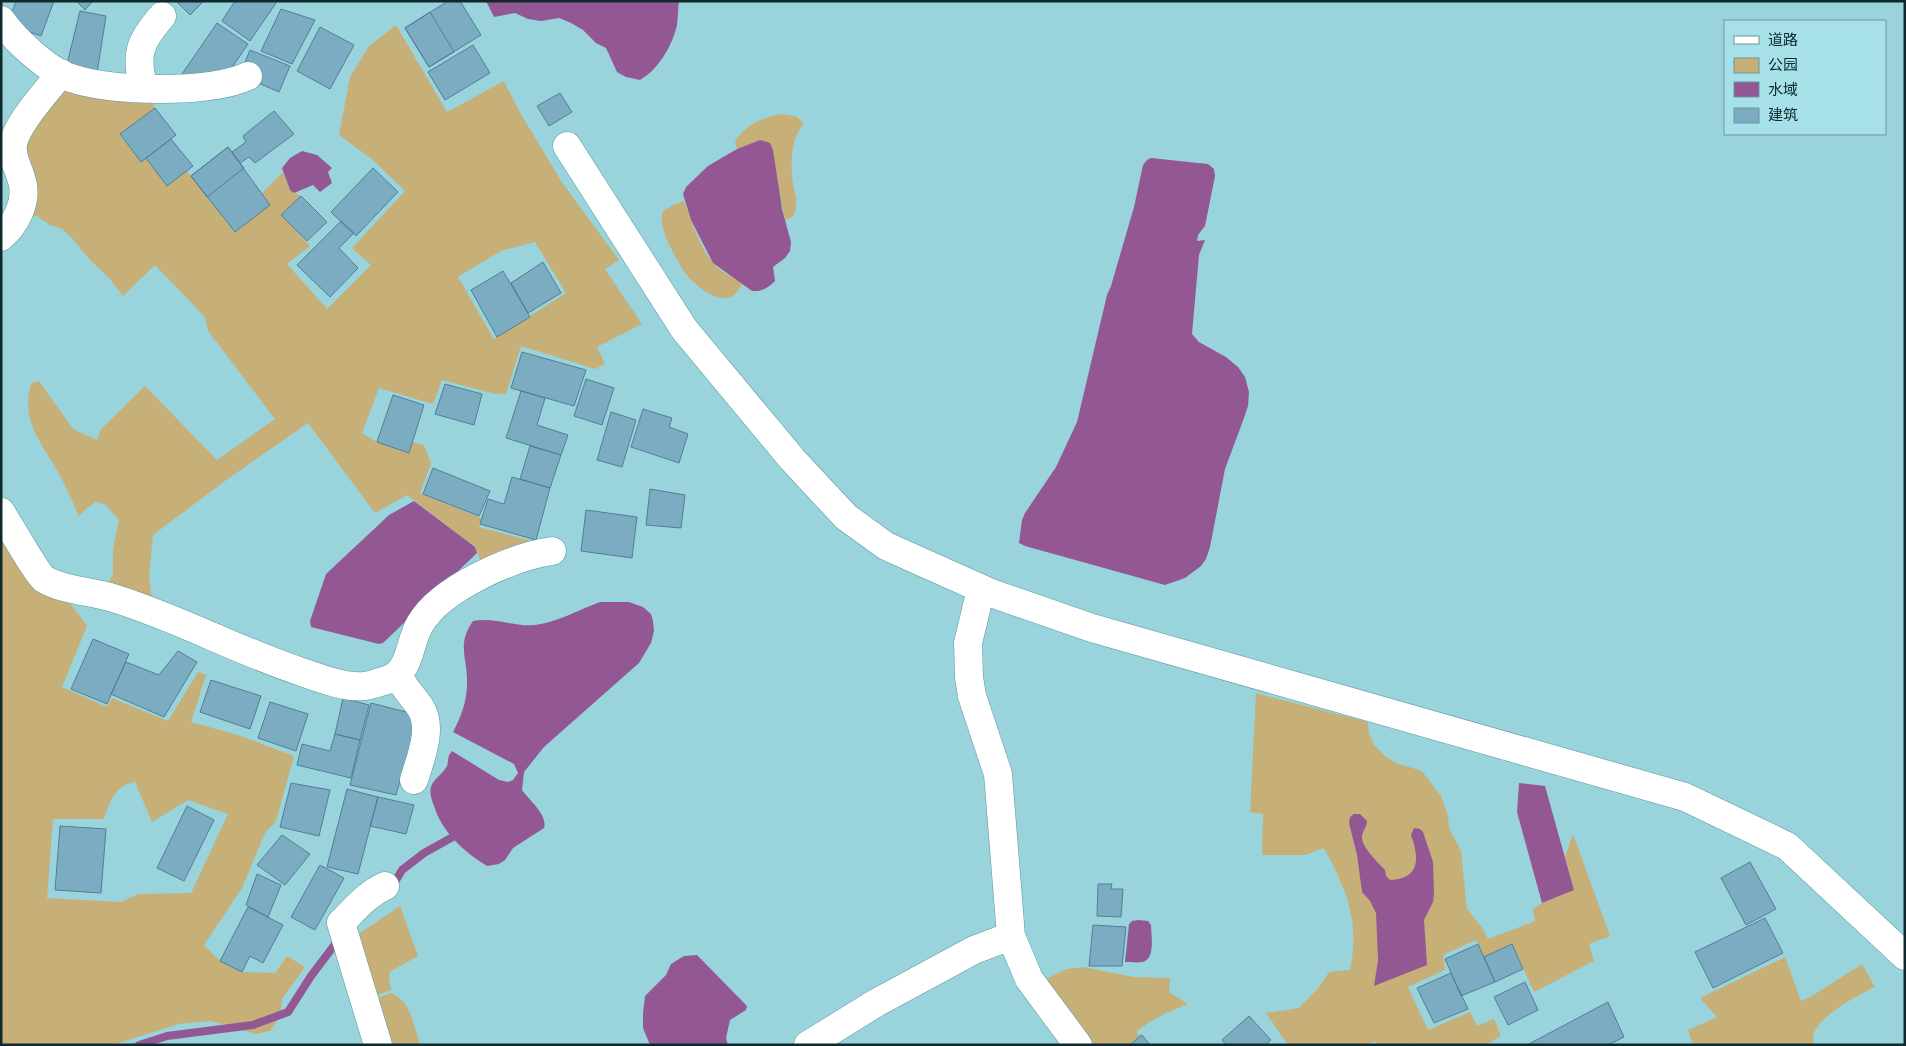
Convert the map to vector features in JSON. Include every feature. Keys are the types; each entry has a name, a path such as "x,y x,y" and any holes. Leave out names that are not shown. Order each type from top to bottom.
{"street":[{"path":"144,88 140,67 140,48 143,38 162,16"},
{"path":"1,20 19,42 61,73 69,78 94,84 144,88 209,87 230,83 248,76"},
{"path":"1,237 8,231 16,219 21,206 23,184 14,160 13,144 22,125 61,73"},
{"path":"567,146 684,329 799,467 846,517 886,546 981,589 1092,628 1685,797 1788,846 1905,956"},
{"path":"1,512 43,578 71,588 113,598 187,626 258,657 316,677 343,684 364,686 388,680 398,674 407,663 419,625 429,612 443,600 486,573 536,553 552,551"},
{"path":"981,589 968,644 969,677 972,696 998,774 1011,936 1029,979 1078,1045"},
{"path":"398,674 402,685 425,717 426,735 414,780"},
{"path":"378,1045 341,923 364,899 385,886"},
{"path":"808,1045 876,1004 974,950 1011,936"}],"green space":[{"path":"396,25 447,112 504,81 518,109 561,181 619,260 605,269 642,324 597,347 605,364 595,369 521,346 506,394 495,394 442,380 433,404 379,388 362,433 377,442 409,453 412,442 424,445 431,464 420,493 481,518 479,527 528,540 533,547 482,564 475,547 407,495 375,513 308,423 229,478 153,535 149,577 153,607 105,588 113,574 113,549 119,520 106,505 96,502 79,516 60,475 38,439 30,419 28,408 31,383 39,381 73,429 97,440 101,429 145,386 217,460 275,419 208,331 205,317 155,265 123,296 110,279 62,229 50,225 37,216 23,217 21,137 62,81 150,96 155,108 120,135 140,161 146,158 166,185 187,171 234,232 270,205 262,193 283,172 290,190 301,196 282,215 310,246 287,264 327,309 371,265 352,248 405,191 373,160 339,135 350,77 369,46","holes":["535,242 566,293 494,339 458,277 501,251"]},
{"path":"781,114 795,116 804,123 796,136 792,152 792,176 796,208 793,217 785,220 774,166 773,150 760,140 737,149 735,141 749,126"},
{"path":"684,201 696,234 708,257 719,269 743,283 734,295 728,298 713,296 698,286 683,270 668,242 663,230 662,212"},
{"path":"1,526 67,599 87,626 62,687 107,707 112,698 168,721 198,672 206,675 191,722 241,736 294,756 276,821 265,833 242,888 204,945 220,961 242,972 275,973 287,956 305,967 282,999 280,1017 270,1031 256,1034 211,1021 179,1024 112,1045 1,1045","holes":["135,782 152,822 188,800 228,814 191,893 138,894 121,902 47,898 53,819 104,819 111,800 118,790"]},
{"path":"1256,693 1368,722 1369,734 1374,745 1385,756 1396,763 1422,771 1441,796 1448,816 1449,828 1461,851 1467,909 1483,929 1488,939 1535,921 1533,909 1542,903 1574,890 1565,857 1573,834 1610,936 1589,944 1594,961 1534,992 1512,944 1484,957 1476,940 1443,955 1445,970 1408,987 1428,1030 1470,1012 1477,1026 1494,1019 1501,1036 1485,1045 1416,1045 1415,1043 1410,1045 1377,1045 1375,1041 1367,1045 1288,1045 1266,1013 1299,1008 1319,987 1329,972 1350,970 1353,952 1352,921 1345,893 1324,848 1305,855 1262,855 1263,814 1250,812"},
{"path":"400,906 418,956 391,971 389,976 391,990 372,997 354,937"},
{"path":"1785,957 1801,1001 1862,964 1875,987 1829,1014 1816,1029 1813,1037 1815,1045 1693,1045 1688,1030 1717,1017 1700,998"},
{"path":"1083,967 1134,977 1170,978 1169,992 1188,1004 1142,1027 1136,1032 1140,1036 1130,1045 1082,1045 1046,979 1067,969"},
{"path":"391,993 403,1002 411,1015 420,1045 391,1045 378,1000 380,997"}],"water":[{"path":"486,1 679,1 677,25 672,41 659,63 640,80 626,77 617,72 606,48 596,43 583,30 571,23 559,18 541,21 528,19 515,13 494,17"},
{"path":"760,140 770,143 773,150 782,209 791,242 790,251 785,258 773,267 775,281 765,289 752,291 713,263 691,220 683,194 686,187 708,166 737,149"},
{"path":"302,151 317,155 332,168 328,172 332,183 320,192 313,185 294,193 290,190 282,168 290,158"},
{"path":"1151,158 1208,164 1214,169 1215,176 1205,226 1198,235 1197,241 1205,240 1199,255 1192,334 1199,342 1226,357 1238,367 1245,377 1249,392 1248,406 1225,469 1206,559 1201,566 1185,578 1165,585 1019,543 1022,520 1025,513 1056,467 1077,422 1107,295 1134,207 1143,165"},
{"path":"414,501 475,547 477,553 383,643 379,644 311,627 310,621 326,574 389,515"},
{"path":"600,602 629,602 643,607 651,614 653,621 654,631 651,643 639,663 544,747 524,772 522,790 541,813 544,828 513,848 505,860 499,864 487,866 462,848 448,833 438,815 430,792 432,784 447,766 452,751 499,780 508,782 513,780 518,773 514,764 453,732 461,715 466,697 465,637 473,621 481,620 535,625 560,619"},
{"path":"1519,783 1545,786 1574,890 1542,903 1517,812"},
{"path":"1354,814 1360,814 1367,821 1362,840 1370,854 1385,870 1386,876 1390,880 1407,876 1415,865 1414,843 1411,835 1414,828 1420,829 1423,832 1433,862 1433,902 1424,920 1427,965 1374,986 1378,960 1376,913 1370,901 1362,892 1357,855 1349,823 1350,817"},
{"path":"1132,921 1148,921 1151,925 1151,952 1149,957 1142,962 1125,962 1129,924"},
{"path":"697,955 747,1006 746,1010 730,1020 726,1038 728,1045 650,1045 643,1028 645,996 666,975 671,964 684,956"}],"building":[{"path":"16,1 54,1 41,36 8,24"},
{"path":"76,1 93,1 85,10"},
{"path":"176,1 204,1 190,15"},
{"path":"235,1 274,1 276,3 250,41 222,21"},
{"path":"448,1 460,1 481,35 429,67 405,28"},
{"path":"281,9 315,20 292,64 261,51"},
{"path":"80,11 106,16 97,73 66,68"},
{"path":"430,12 454,52 429,67 405,28"},
{"path":"217,23 248,44 213,95 182,74"},
{"path":"320,27 354,45 330,89 297,71"},
{"path":"473,45 490,73 445,100 428,72"},
{"path":"250,50 290,66 279,92 240,75"},
{"path":"560,93 572,112 549,126 537,106"},
{"path":"155,108 176,135 141,162 120,134"},
{"path":"274,111 294,134 255,163 249,157 240,163 232,152 246,142 243,136"},
{"path":"171,139 193,166 167,186 146,158"},
{"path":"228,147 270,205 235,232 191,176"},
{"path":"228,147 244,168 207,197 191,176"},
{"path":"373,168 398,192 356,236 331,212"},
{"path":"301,196 327,222 307,241 281,215"},
{"path":"341,221 354,233 339,248 358,268 330,297 297,265"},
{"path":"543,262 561,293 528,313 511,283"},
{"path":"503,271 530,317 497,337 471,290"},
{"path":"522,352 586,370 574,406 511,388"},
{"path":"586,379 614,388 602,425 574,416"},
{"path":"445,384 482,394 474,425 435,414"},
{"path":"521,391 545,398 537,425 568,435 561,455 506,438"},
{"path":"393,395 424,405 409,453 377,442"},
{"path":"643,409 672,418 669,427 688,434 679,463 631,447"},
{"path":"611,412 636,420 622,467 597,460"},
{"path":"530,446 561,455 550,488 520,479"},
{"path":"433,468 490,491 479,516 423,494"},
{"path":"512,477 550,488 536,540 480,524 488,499 504,504"},
{"path":"650,489 685,495 681,528 646,525"},
{"path":"586,510 637,517 632,558 581,551"},
{"path":"93,639 129,654 107,704 71,689"},
{"path":"178,651 197,662 164,717 111,694 126,662 159,675"},
{"path":"211,680 261,696 250,729 200,712"},
{"path":"343,698 369,705 360,740 335,734"},
{"path":"270,702 308,714 296,751 258,738"},
{"path":"371,703 410,713 416,725 396,795 350,785"},
{"path":"335,734 360,740 351,778 297,765 302,744 330,751"},
{"path":"291,783 330,790 319,836 280,827"},
{"path":"347,789 378,797 358,874 327,867"},
{"path":"378,797 414,805 406,834 370,826"},
{"path":"187,806 214,820 184,881 157,868"},
{"path":"60,826 106,829 101,893 55,890"},
{"path":"282,835 310,854 285,885 257,865"},
{"path":"1750,862 1776,909 1746,925 1721,878"},
{"path":"320,865 344,878 315,930 291,917"},
{"path":"257,874 281,885 268,917 246,905"},
{"path":"1098,884 1112,884 1111,889 1123,889 1121,917 1097,916"},
{"path":"248,907 283,925 263,963 250,956 242,972 220,961"},
{"path":"1765,918 1783,953 1713,988 1695,952"},
{"path":"1093,925 1126,927 1122,966 1089,966"},
{"path":"1478,944 1495,982 1461,996 1445,959"},
{"path":"1512,944 1523,969 1495,982 1484,957"},
{"path":"1451,973 1468,1009 1434,1023 1417,988"},
{"path":"1525,982 1538,1010 1508,1025 1494,997"},
{"path":"1608,1002 1624,1037 1608,1045 1527,1045"},
{"path":"1249,1016 1271,1040 1265,1045 1226,1045 1222,1040"},
{"path":"1142,1035 1150,1045 1130,1045 1140,1036"}],"waterway":[{"path":"392,887 402,870 424,853 460,833"},
{"path":"139,1045 167,1036 253,1025 288,1012 311,976 339,939"}]}
